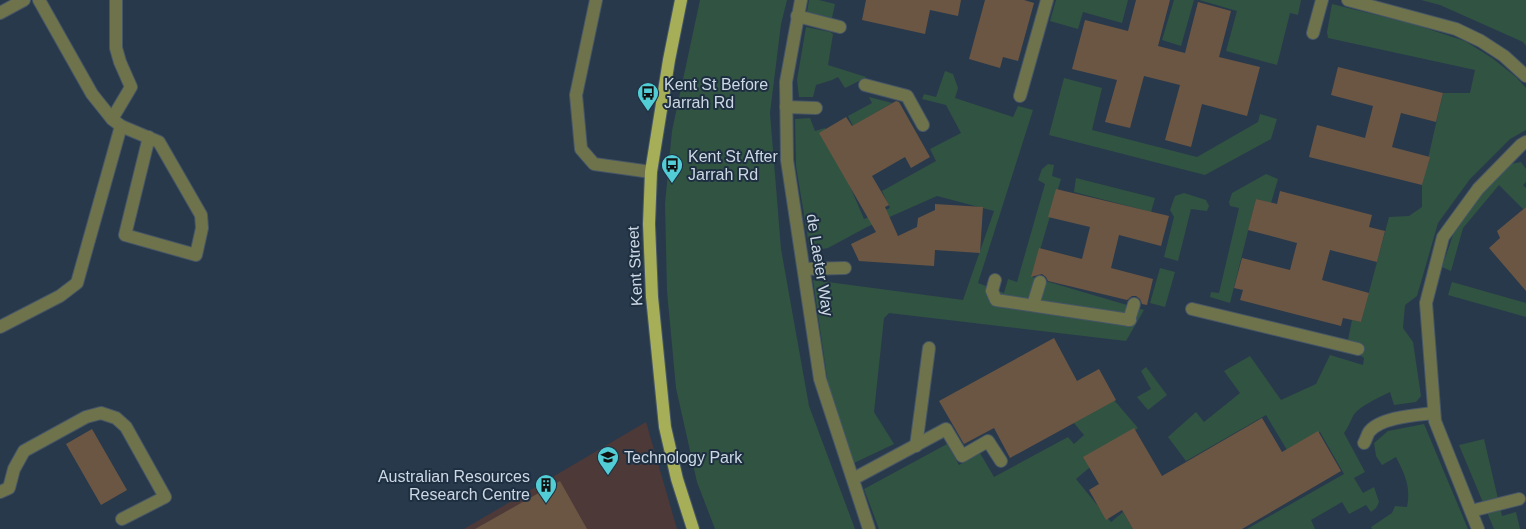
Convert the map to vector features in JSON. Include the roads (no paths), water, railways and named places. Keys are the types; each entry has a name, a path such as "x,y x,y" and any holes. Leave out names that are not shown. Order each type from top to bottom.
{"main road":[{"name":"Kent Street","path":"681,0 669,60 651,172 649,224 652,298 665,428 677,479 693,529"}],"street":[{"path":"0,13 24,0"},
{"path":"39,0 92,94 116,123 149,137 159,142 201,215 202,228 196,255 125,235 149,137"},
{"path":"0,327 60,296 77,283 116,123 131,87 116,48 116,0"},
{"path":"596,0 576,95 581,149 594,164 651,172"},
{"name":"de Laeter Way","path":"801,0 786,82 787,160 820,379 869,529"},
{"path":"1020,96 1047,0"},
{"path":"1313,33 1322,0"},
{"path":"1348,0 1456,29 1481,41 1504,56 1526,76"},
{"path":"797,16 840,27"},
{"path":"865,85 907,96 923,125"},
{"path":"786,107 816,108"},
{"path":"1478,529 1435,421 1426,303 1443,237 1478,189 1526,142"},
{"path":"804,269 845,268"},
{"path":"995,280 992,291 996,300 1130,320 1134,304"},
{"path":"1033,306 1040,282"},
{"path":"1192,309 1358,349"},
{"path":"916,446 929,348"},
{"path":"5,490 24,451 86,417 101,413 116,418 126,427 165,497 122,519"},
{"path":"1364,443 1370,431 1382,422 1434,413"},
{"path":"853,479 946,429 962,456 988,441 1001,461"},
{"path":"1471,511 1519,499"}],"place":[{"name":"Kent St Before Jarrah Rd","path":"648,112"},
{"name":"Kent St After Jarrah Rd","path":"672,184"},
{"name":"Technology Park","path":"608,476"},
{"name":"Australian Resources Research Centre","path":"546,504"}]}
